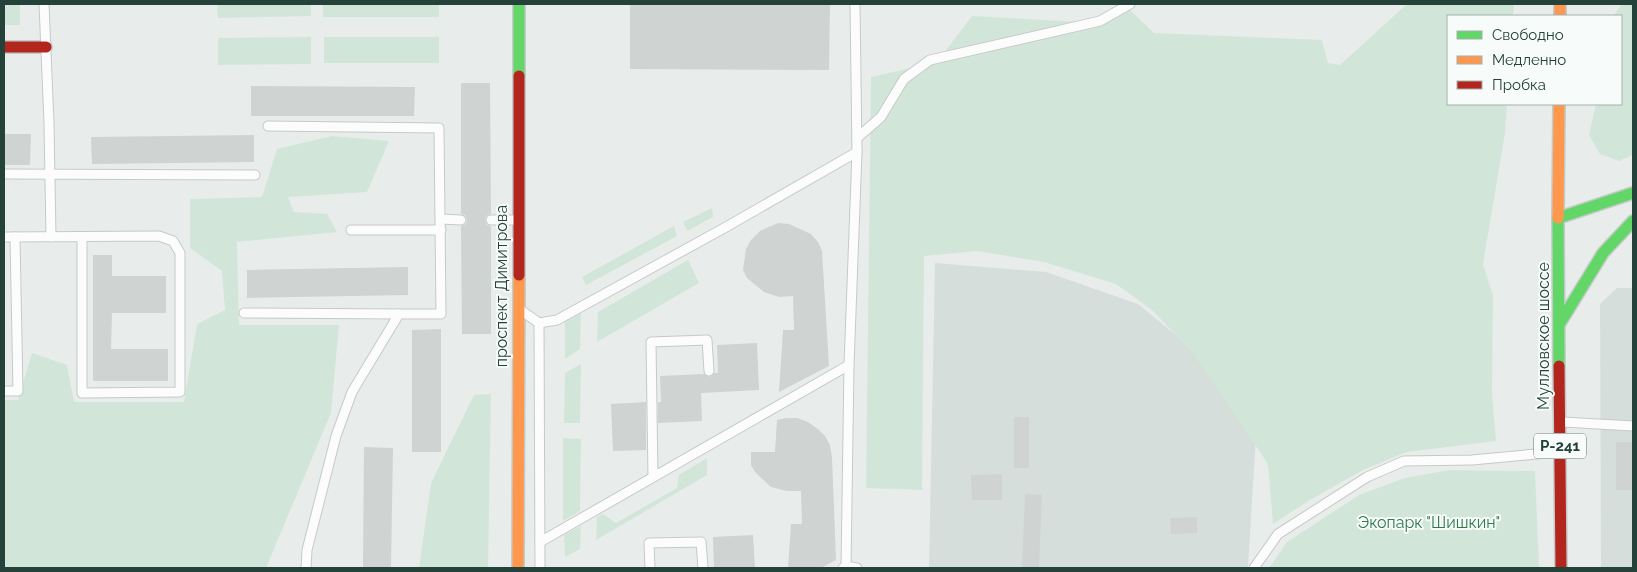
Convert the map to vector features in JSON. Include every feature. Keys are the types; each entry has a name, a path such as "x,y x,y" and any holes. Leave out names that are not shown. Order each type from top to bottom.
{"main road":[{"name":"проспект Димитрова","path":"518,568 519,4"},
{"path":"4,47 46,47"},
{"name":"Мулловское шоссе","path":"1559,105 1561,568"},
{"path":"1558,218 1633,193"},
{"name":"Р-241","path":"1560,324 1602,253 1633,221"}],"lane":[{"path":"44,4 50,173 50,237"},
{"path":"855,4 857,152 849,365 845,568 857,568"},
{"path":"857,138 881,117 904,79 930,60 1100,21 1130,4"},
{"path":"244,313 441,314 440,128 268,126"},
{"path":"518,307 539,323 557,320 857,152"},
{"path":"4,174 255,175"},
{"path":"441,219 461,220"},
{"path":"491,220 518,220"},
{"path":"351,230 441,230"},
{"path":"4,237 159,236 173,242 180,253 180,392 82,393 82,237"},
{"path":"4,391 18,391 15,237"},
{"path":"306,568 307,550 336,436 352,392 399,314"},
{"path":"539,323 540,568"},
{"path":"653,477 651,342 707,340 709,370"},
{"path":"540,542 849,365"},
{"path":"1560,422 1633,426"},
{"path":"1254,568 1278,534 1367,477 1404,462 1472,460 1560,452"},
{"path":"650,568 649,543 701,542 703,568"}],"shaded area":[{"path":"935,263 1046,272 1138,304 1258,402 1248,568 929,568"},
{"path":"1617,288 1633,288 1633,568 1601,568 1600,304"}],"green space":[{"path":"4,4 20,4 20,25 4,25"},
{"path":"217,4 311,4 311,16 218,18"},
{"path":"323,4 439,4 439,17 323,17"},
{"path":"1407,4 1514,4 1513,15 1447,15 1447,105 1507,105 1505,133 1483,264 1493,295 1492,394 1496,441 1407,452 1363,470 1310,500 1273,524 1268,464 1192,352 1153,311 1116,284 1044,262 977,251 924,256 922,490 866,488 871,77 937,62 972,16 1081,22 1128,8 1154,33 1322,40 1328,63 1340,65"},
{"path":"1622,4 1633,4 1633,155 1619,161 1600,154 1589,135 1596,105 1622,105 1622,15 1614,15"},
{"path":"311,37 311,64 218,65 218,38"},
{"path":"324,37 439,37 439,63 324,63"},
{"path":"332,136 389,141 367,192 288,197 294,212 327,214 337,232 237,242 239,325 339,325 331,413 266,568 4,568 4,400 18,400 32,353 67,365 74,402 184,402 197,324 225,310 222,271 190,248 190,199 262,197 277,149"},
{"path":"712,208 713,217 687,231 683,222"},
{"path":"674,226 677,236 586,285 582,277"},
{"path":"688,260 699,283 597,342 598,312"},
{"path":"581,313 580,349 565,359 565,322"},
{"path":"581,364 580,423 564,423 565,373"},
{"path":"491,394 488,568 419,568 431,483 474,395"},
{"path":"563,438 581,439 580,511 563,521"},
{"path":"707,458 707,475 596,540 597,517 603,514 616,523 677,488 679,475"},
{"name":"Экопарк \"Шишкин\"","path":"1449,470 1535,471 1539,568 1269,568 1287,542 1359,495 1405,478"},
{"path":"581,526 580,549 565,557 564,535"}],"building":[{"path":"630,4 830,4 829,70 630,69"},
{"path":"461,83 490,83 491,214 486,216 485,220 487,225 491,226 491,334 462,334 461,226 466,224 467,220 465,215 461,214"},
{"path":"251,86 415,87 414,116 251,116"},
{"path":"4,134 31,134 30,165 4,165"},
{"path":"254,135 254,162 92,164 91,137"},
{"path":"778,223 789,224 811,234 818,242 822,251 829,366 779,392 783,330 794,330 793,296 779,297 764,292 747,278 743,270 746,249 751,240 760,231"},
{"path":"93,255 112,255 112,276 166,276 166,313 112,313 111,349 168,349 168,381 93,381"},
{"path":"408,267 408,295 247,298 247,270"},
{"path":"441,329 441,452 412,452 412,330"},
{"path":"757,343 759,390 701,393 702,421 658,423 658,402 661,402 660,376 704,374 710,377 718,373 717,345"},
{"path":"646,402 646,450 613,451 611,404"},
{"path":"1014,417 1029,417 1029,468 1014,468"},
{"path":"797,418 808,422 825,436 830,445 836,560 821,568 788,568 791,524 802,524 801,491 787,491 771,487 755,472 751,465 751,452 775,452 777,420"},
{"path":"1616,442 1633,442 1633,490 1616,490"},
{"path":"364,447 393,448 391,568 363,568"},
{"path":"1002,474 1002,500 972,500 971,475"},
{"path":"1025,494 1042,495 1039,568 1022,568"},
{"path":"1197,517 1197,533 1171,534 1170,518"},
{"path":"753,535 755,568 714,568 713,537"}],"traffic: fast":[{"path":"519,4 519,76"},
{"path":"1559,366 1558,218 1633,193"},
{"path":"1560,323 1603,253 1633,221"}],"traffic: slow":[{"path":"1560,4 1560,15"},
{"path":"1558,218 1559,105"},
{"path":"518,568 519,275"}],"traffic: jam":[{"path":"4,47 46,47"},
{"path":"519,76 519,275"},
{"path":"1559,366 1561,568"}]}
